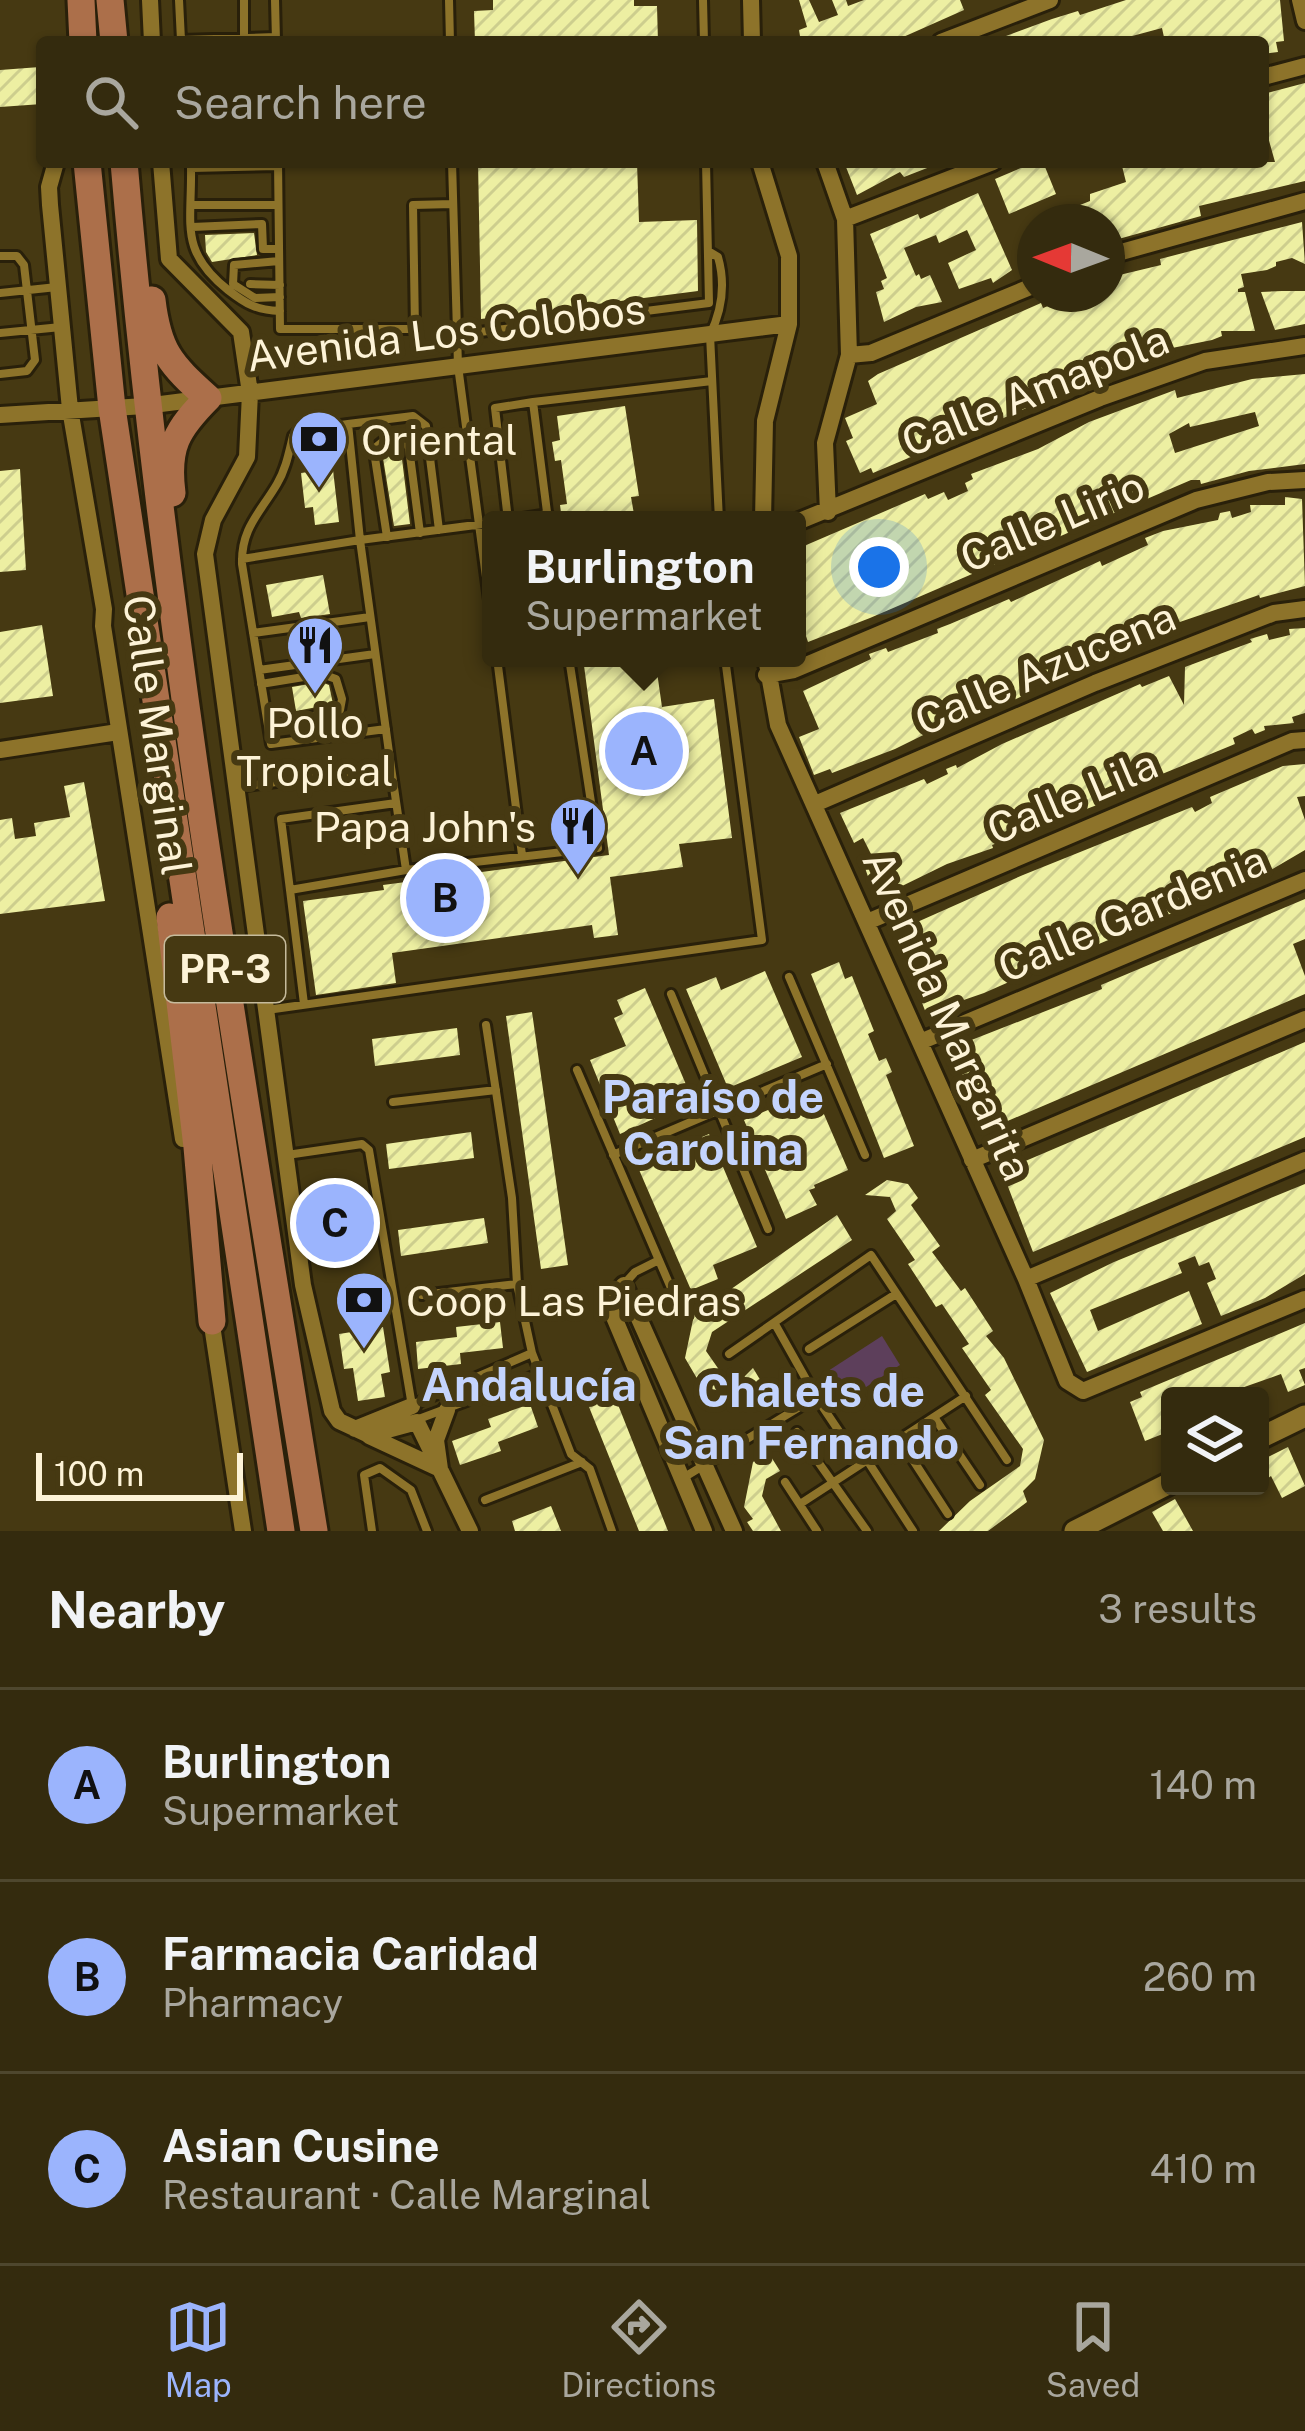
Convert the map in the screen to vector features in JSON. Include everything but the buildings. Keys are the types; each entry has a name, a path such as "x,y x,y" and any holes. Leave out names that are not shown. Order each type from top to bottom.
{"main road":[{"path":"81,0 83,36"},
{"path":"110,0 113,36"},
{"name":"PR-3","path":"88,168 112,408 281,1531"},
{"name":"PR-3","path":"124,168 145,406 206,837 314,1531"},
{"path":"126,168 141,186 155,329 172,367 208,398 174,439 170,474 201,705 206,837"},
{"path":"156,710 170,920 212,1322"}],"street":[{"path":"150,0 152,36"},
{"path":"752,0 752,36"},
{"path":"956,36 1050,0"},
{"path":"1300,0 1305,21"},
{"path":"1269,75 1305,66"},
{"name":"Calle Marginal","path":"54,168 50,205 70,409 243,1531"},
{"name":"Calle Marginal","path":"161,168 170,259 241,332 250,393 247,457 213,520 205,554 303,1286 327,1397 339,1421 362,1432"},
{"path":"762,168 789,256 789,324 765,421 763,511"},
{"path":"827,168 845,220 849,355 825,443 828,512"},
{"path":"845,220 978,168"},
{"path":"1125,251 1305,200"},
{"path":"849,355 872,353 1017,293"},
{"name":"Avenida Los Colobos","path":"0,415 145,406 789,324"},
{"name":"Calle Amapola","path":"806,520 1100,398 1205,362 1305,346"},
{"name":"Calle Lirio","path":"806,665 1196,500 1268,482 1305,480"},
{"name":"Calle Azucena","path":"815,803 1095,683 1274,613 1305,609"},
{"name":"Avenida Margarita","path":"766,667 778,725 1026,1279 1067,1382 1083,1391 1305,1299"},
{"path":"0,750 118,732"},
{"name":"Calle Lila","path":"867,922 1292,741 1305,740"},
{"name":"Calle Gardenia","path":"920,1042 1305,880"},
{"path":"972,1160 1305,1019"},
{"path":"1026,1279 1305,1160"},
{"path":"704,1531 611,1310 614,1296 624,1285 734,1531"},
{"path":"440,1469 436,1440 447,1410"},
{"path":"362,1432 414,1414 470,1531"},
{"path":"1269,1434 1305,1416"},
{"path":"362,1432 440,1469"},
{"path":"1076,1531 1161,1488"}],"lane":[{"path":"179,0 181,36"},
{"path":"244,0 244,36"},
{"path":"275,0 276,36"},
{"path":"449,0 450,36"},
{"path":"703,0 704,36"},
{"path":"191,168 191,248 202,270 248,306 280,310"},
{"path":"278,168 280,329 415,329 413,205 453,204"},
{"path":"452,168 458,366 482,548"},
{"path":"456,335 709,303 706,168"},
{"path":"192,206 278,205"},
{"path":"192,227 262,224 263,249 279,249"},
{"path":"708,250 718,257 722,270 722,311 710,334 719,511"},
{"path":"0,256 22,260 34,365 27,371 0,374"},
{"path":"279,261 234,265 232,276 233,284 247,295 280,297"},
{"path":"250,284 280,284"},
{"path":"0,293 58,286"},
{"path":"0,333 63,327"},
{"path":"508,511 495,408 712,381"},
{"path":"532,402 547,511"},
{"path":"386,728 271,744 242,559 247,527 278,482 298,431 413,416 426,426 439,530"},
{"path":"348,424 406,870"},
{"path":"387,537 375,458 376,447 387,438 405,440 409,448 420,533"},
{"path":"344,466 352,448"},
{"path":"346,490 355,505"},
{"path":"242,559 482,524"},
{"path":"253,633 370,617"},
{"path":"259,670 375,654"},
{"path":"497,667 522,855"},
{"path":"290,890 406,870 598,848 570,667"},
{"path":"267,1010 762,940 726,667"},
{"path":"261,684 322,674 336,679 342,698 340,710 332,713 268,725"},
{"path":"237,788 391,766"},
{"path":"304,1004 281,819 396,803"},
{"path":"789,977 866,1155"},
{"path":"671,994 768,1229"},
{"path":"486,1025 512,1198 517,1284 532,1353 571,1454 590,1469 612,1531"},
{"path":"613,1155 827,1064"},
{"path":"577,1070 674,1295"},
{"path":"393,1102 496,1090"},
{"path":"285,1155 362,1144 370,1150 414,1414"},
{"path":"729,1354 871,1256 1007,1460"},
{"path":"624,1285 634,1272 659,1260"},
{"path":"422,1295 517,1284"},
{"path":"808,1349 896,1294"},
{"path":"775,1324 816,1397 913,1531"},
{"path":"414,1414 532,1353"},
{"path":"486,1373 493,1392"},
{"path":"414,1414 447,1410 539,1374"},
{"path":"800,1504 967,1396"},
{"path":"682,1479 816,1397"},
{"path":"934,1417 980,1485"},
{"path":"797,1432 867,1531"},
{"path":"900,1439 948,1514"},
{"path":"485,1500 582,1462"},
{"path":"372,1531 364,1475 380,1468 411,1490 427,1531"},
{"path":"785,1481 817,1531"}],"shaded area":[{"path":"882,1336 900,1365 846,1400 828,1371"}],"place":[{"name":"Oriental","path":"319,490"},
{"name":"Pollo Tropical","path":"315,696"},
{"name":"Burlington","path":"644,751"},
{"name":"Papa John's","path":"578,877"},
{"name":"Farmacia Caridad","path":"445,898"},
{"name":"Asian Cusine","path":"335,1223"},
{"name":"Coop Las Piedras","path":"364,1351"}],"district":[{"name":"Paraíso de Carolina","path":"713,1122"},
{"name":"Andalucía","path":"529,1384"},
{"name":"Chalets de San Fernando","path":"811,1416"}]}
